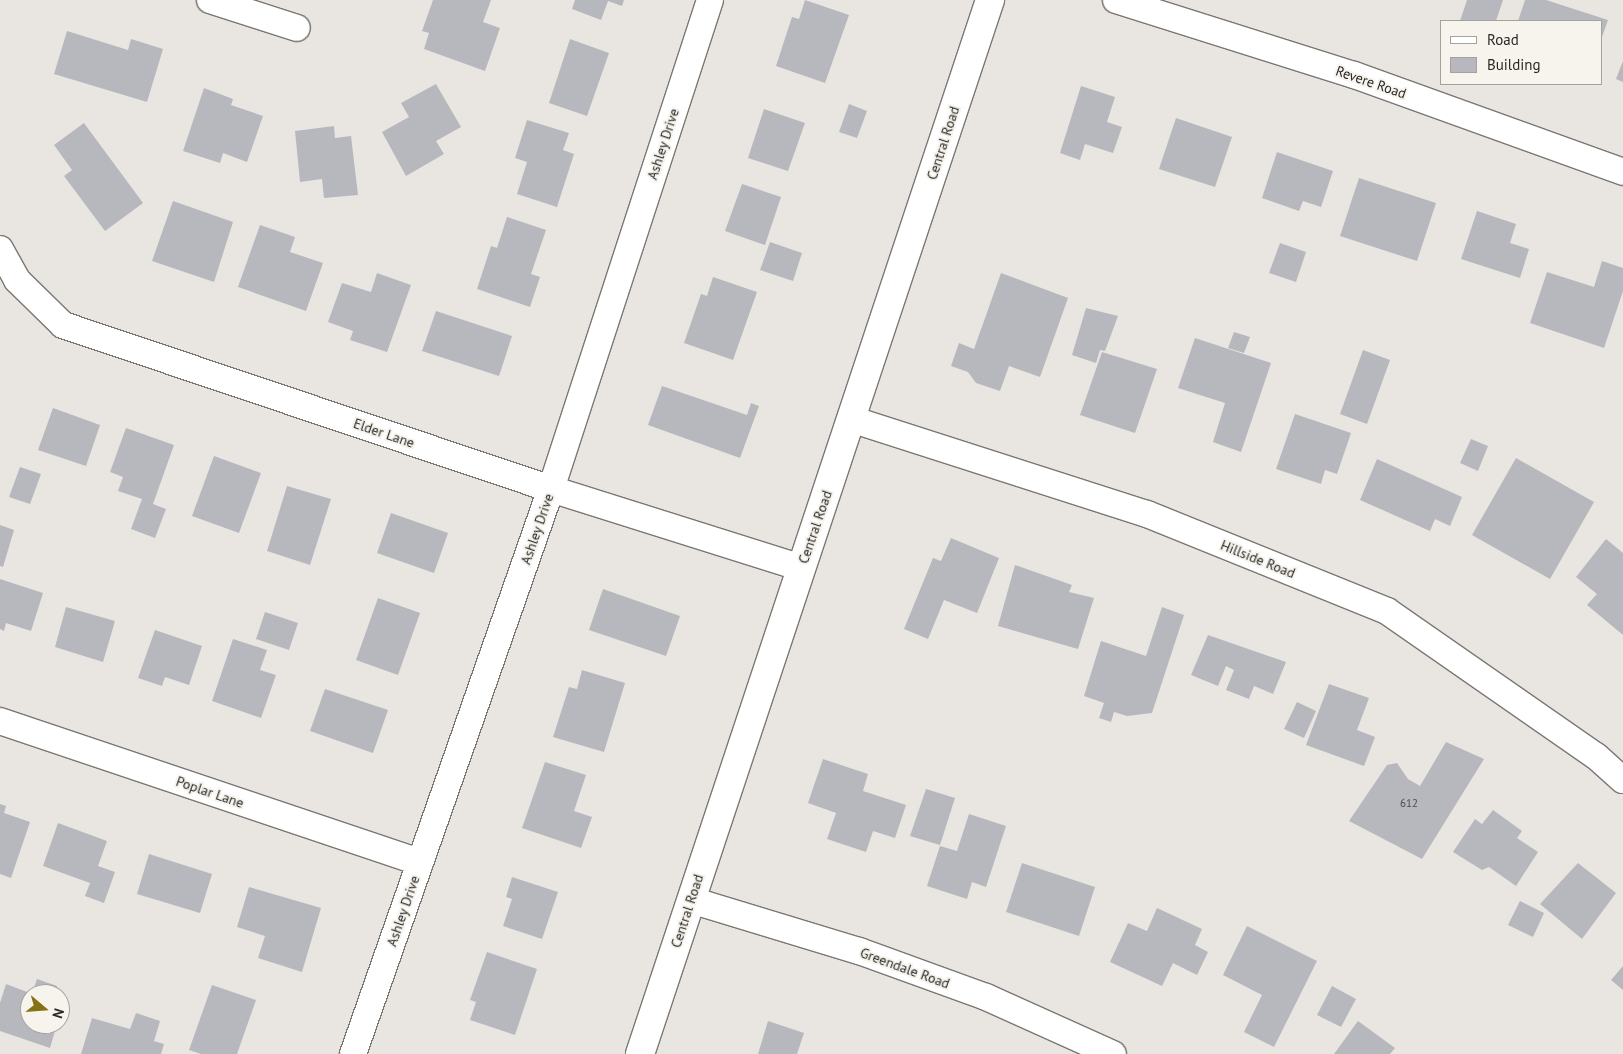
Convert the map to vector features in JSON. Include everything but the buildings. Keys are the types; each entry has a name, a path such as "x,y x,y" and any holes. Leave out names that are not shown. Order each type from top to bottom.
{"main road":[{"name":"Central Road","path":"640,1054 990,0"}],"street":[{"path":"210,0 297,28"},
{"name":"Ashley Drive","path":"353,1054 551,488 710,0"},
{"name":"Revere Road","path":"1116,0 1354,75 1623,172"},
{"name":"Elder Lane","path":"0,250 17,280 63,325 551,488 801,568"},
{"name":"Hillside Road","path":"851,419 1147,514 1387,611 1596,756 1623,780"},
{"name":"Poplar Lane","path":"0,721 420,862"},
{"name":"Greendale Road","path":"691,900 859,950 986,997 1114,1054"}]}
